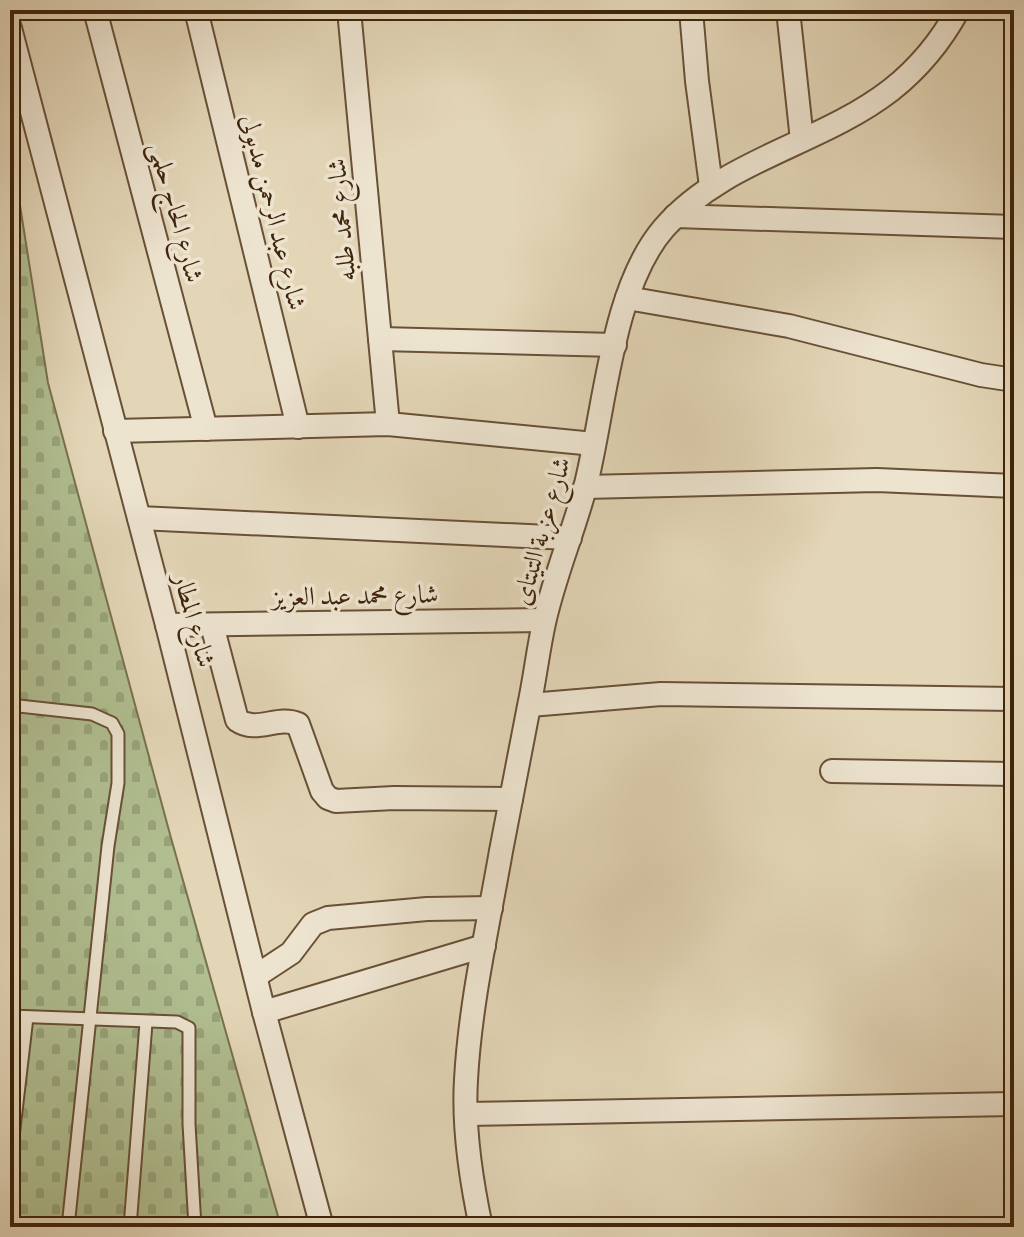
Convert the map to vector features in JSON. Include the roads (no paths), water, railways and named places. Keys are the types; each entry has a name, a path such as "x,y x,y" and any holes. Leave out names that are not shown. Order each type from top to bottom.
{"street":[{"name":"شارع الحاج حلمى","path":"95,10 206,429"},
{"name":"شارع عبد الرحمن مدبولى","path":"196,10 298,427"},
{"name":"شارع محمد طلبه","path":"349,10 388,424"},
{"path":"691,10 711,186"},
{"path":"788,10 802,140"},
{"name":"شارع عزبة التيتاى","path":"481,1227 474,1191 467,1114 468,1047 484,946 544,620 585,487 615,345 627,298 641,261 675,216 711,186 861,109 916,69 943,37 958,10"},
{"name":"شارع المطار","path":"10,28 322,1227"},
{"path":"675,216 1014,227"},
{"path":"627,298 789,326 981,375 1014,380"},
{"path":"380,339 615,345"},
{"path":"115,431 388,424 594,444"},
{"path":"585,487 877,480 1014,486"},
{"path":"139,518 570,538"},
{"name":"شارع محمد عبد العزيز","path":"167,625 544,620"},
{"path":"212,625 237,720 249,727 280,721 298,724 322,791 328,798 336,801 511,799"},
{"path":"530,705 661,694 1014,699"},
{"path":"832,771 1014,774"},
{"path":"256,976 291,953 313,924 328,918 427,909 491,908"},
{"path":"264,1012 484,946"},
{"path":"467,1114 1014,1104"}],"lane":[{"path":"10,705 92,714 112,723 118,734 118,783 108,846 68,1227"},
{"path":"10,1016 177,1022 189,1028 189,1124 195,1227"},
{"path":"10,1163 27,1017"},
{"path":"130,1227 146,1023"}]}
